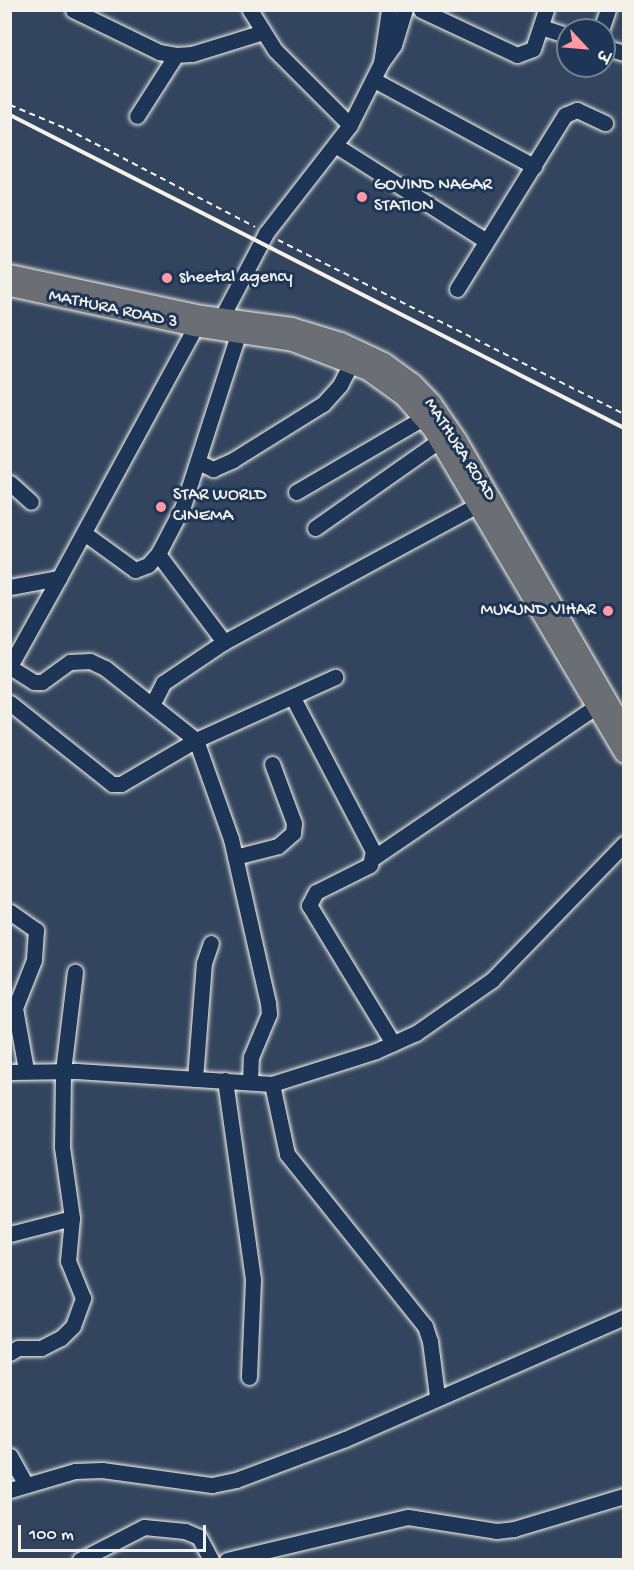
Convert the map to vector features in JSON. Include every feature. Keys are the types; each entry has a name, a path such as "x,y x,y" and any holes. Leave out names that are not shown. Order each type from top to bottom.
{"main road":[{"path":"10,274 198,321"},
{"name":"MATHURA ROAD 3","path":"10,287 218,324"},
{"name":"MATHURA ROAD","path":"218,324 239,333 293,342 351,363 404,397 439,441 476,506 624,728"},
{"name":"MATHURA ROAD","path":"218,324 292,327 341,342 384,362 413,383 432,403 458,441 594,708 624,754"}],"street":[{"path":"73,10 159,52 176,55 192,54 263,32"},
{"path":"250,10 263,32 302,80 350,125"},
{"path":"381,63 389,10"},
{"path":"218,324 266,233 350,125 381,63 394,45 405,10"},
{"path":"421,10 517,55 533,49 546,10"},
{"path":"541,27 556,32"},
{"path":"137,116 176,55"},
{"path":"374,80 534,166"},
{"path":"457,289 569,111 605,123"},
{"path":"335,146 486,241"},
{"path":"198,321 84,533 12,660 34,682 42,682 70,662 90,661 196,740 235,857 269,1014 252,1057 250,1082"},
{"path":"84,533 135,570 148,565 158,554 183,506 239,333"},
{"path":"198,462 213,469 233,460 323,404 340,385 351,363"},
{"path":"296,492 423,418"},
{"path":"315,528 439,441"},
{"path":"10,483 31,502"},
{"path":"152,705 163,683 224,642 476,506"},
{"path":"158,554 224,642"},
{"path":"10,587 59,578"},
{"path":"10,703 112,784 121,784 196,740 335,677"},
{"path":"293,698 373,851 373,858"},
{"path":"393,1043 309,905 316,892 364,869 373,858 594,708"},
{"path":"235,857 278,846 293,833 294,823 272,764"},
{"path":"10,912 36,930 34,960 13,1007 18,1071 63,1071 272,1084 291,1081 393,1043 416,1032 492,980 624,844"},
{"path":"195,1078 204,963 211,943"},
{"path":"10,1353 18,1348 51,1345 73,1326 83,1298 68,1261 72,1218 62,1147 63,1071 75,972"},
{"path":"225,1080 253,1280 249,1377"},
{"path":"272,1084 287,1154 424,1326 430,1341 437,1396"},
{"path":"10,1234 72,1218"},
{"path":"10,1490 55,1474 102,1470 212,1485 236,1480 345,1439 437,1396 624,1317"},
{"path":"10,1456 26,1485"},
{"path":"227,1560 408,1517 496,1531 514,1529 624,1496"},
{"path":"80,1560 144,1527 185,1531 199,1538 211,1560"}],"path":[{"path":"10,105 67,129 266,233 624,414"}],"railway":[{"path":"10,115 624,428"}],"place":[{"name":"GOVIND NAGAR STATION","path":"362,197"},
{"name":"sheetal agency","path":"167,278"},
{"name":"STAR WORLD CINEMA","path":"161,507"},
{"name":"MUKUND VIHAR","path":"608,611"}]}
